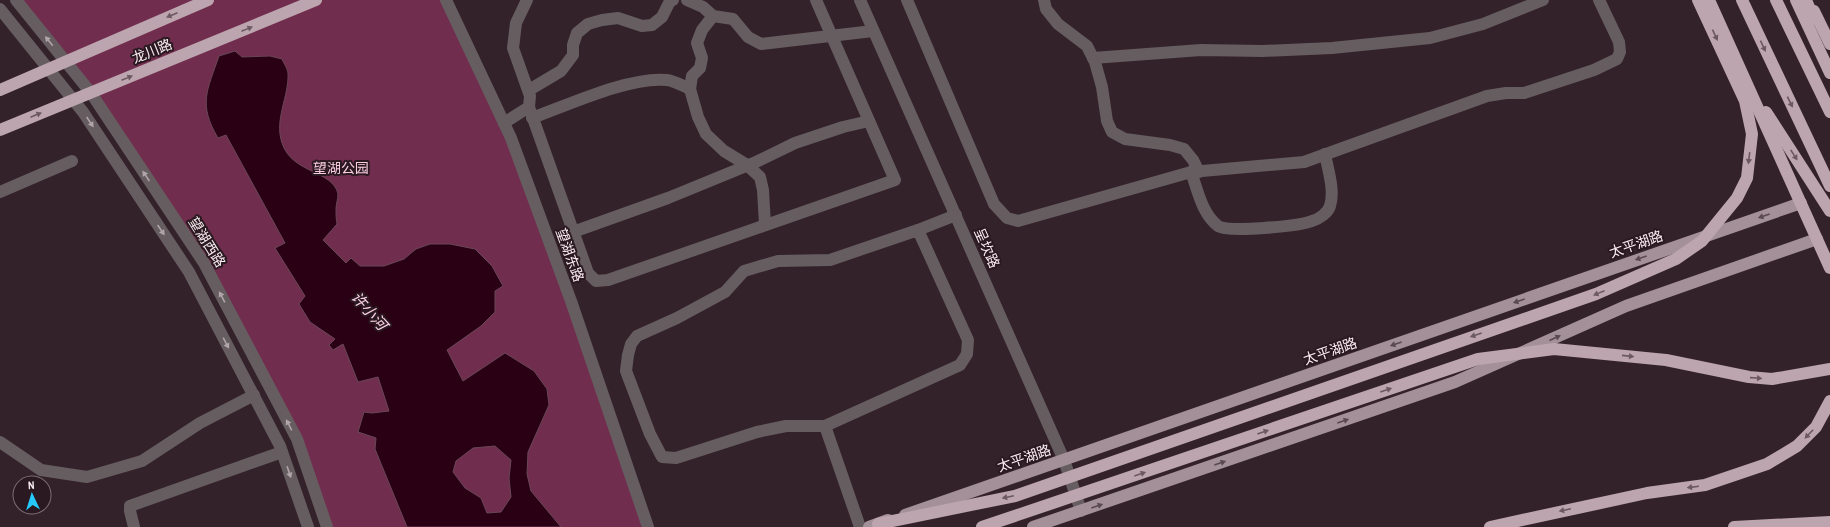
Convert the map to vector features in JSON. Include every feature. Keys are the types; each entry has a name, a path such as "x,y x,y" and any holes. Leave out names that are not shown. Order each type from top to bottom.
{"highway":[{"name":"龙川路","path":"0,90 208,0"},
{"name":"龙川路","path":"0,130 316,0"},
{"path":"873,525 1015,496 1596,294 1676,259 1702,241 1737,198 1747,178 1752,134 1745,101 1698,0"},
{"path":"1709,0 1830,268"},
{"path":"1742,0 1830,186"},
{"path":"1776,0 1830,112"},
{"path":"1796,0 1830,72"},
{"path":"1808,0 1830,44"},
{"path":"1808,0 1830,64"},
{"path":"1743,75 1830,211"},
{"path":"982,527 1478,359 1554,349 1666,360 1749,377 1772,379 1830,369"},
{"path":"1490,527 1647,493 1705,486 1767,464 1797,446 1816,427 1830,401"},
{"path":"1734,527 1830,522"}],"main road":[{"name":"太平湖路","path":"873,525 1064,460 1801,203"},
{"path":"1033,527 1455,382 1626,306 1816,238"}],"street":[{"name":"望湖西路","path":"16,0 91,93 204,263 297,439 327,527"},
{"name":"望湖东路","path":"446,0 504,123 571,301 648,527"},
{"path":"527,0 516,23 513,48 530,96 530,113 588,273 596,281 608,280 895,180 816,0"},
{"path":"528,90 561,71 573,55 573,45 577,33 588,24 618,18 642,26 652,25 662,17 671,0"},
{"path":"688,0 702,4 714,16 733,19 748,37 761,44 874,30"},
{"name":"呈坎路","path":"860,0 1064,460 1081,511"},
{"path":"907,0 994,204 1006,218 1018,221 1195,172 1304,162 1487,96 1506,93 1524,94 1594,70 1617,59 1620,52 1619,42 1599,0"},
{"path":"1044,0 1046,10 1058,24 1087,46 1093,58 1102,87 1107,121 1112,132 1125,139 1162,144 1184,149 1193,160 1208,218 1220,228 1238,230 1304,223 1311,222 1323,216 1330,207 1332,193 1325,154"},
{"path":"1093,58 1201,50 1263,51 1332,48 1430,38 1483,24 1514,5 1543,0"},
{"path":"0,9 83,112 189,272 254,395 282,452 308,527"},
{"path":"714,16 702,30 697,43 702,58 700,68 692,76 690,89 698,117 706,134 724,151 747,165 760,177 763,190 765,225"},
{"path":"504,123 530,113 610,89 642,82 668,80 690,89"},
{"path":"573,232 668,198 796,143 843,127 869,121"},
{"path":"0,192 72,161"},
{"path":"918,230 968,340 967,354 960,365 825,426 786,426 757,432 676,458 662,457 650,434 626,372 631,344 637,336 677,318 725,292 744,271 778,261 830,260 918,230 956,215"},
{"path":"0,442 41,470 87,477 142,461 200,423 254,395"},
{"path":"825,426 860,527"},
{"path":"134,527 130,506 282,452"}],"green space":[{"name":"望湖公园","path":"16,0 446,0 511,138 648,527 327,527 297,439 204,263 91,93"}],"water":[{"name":"许小河","path":"235,51 242,57 270,56 282,59 287,68 288,83 280,125 282,143 287,153 294,161 321,175 335,186 338,194 336,209 337,224 323,240 346,263 351,258 360,266 384,266 404,259 416,249 430,244 450,244 475,249 492,266 503,286 495,291 495,312 481,326 447,350 463,381 505,353 534,371 547,389 549,405 528,452 527,474 531,491 561,527 407,527 375,449 376,438 358,432 364,412 372,413 389,411 378,377 358,382 343,344 333,350 329,345 335,339 310,322 299,304 305,296 275,248 285,243 226,135 218,138 208,116 206,97 219,56","holes":["495,446 511,460 509,478 511,497 501,512 487,513 481,498 465,488 453,472 456,461 473,448"]}]}
